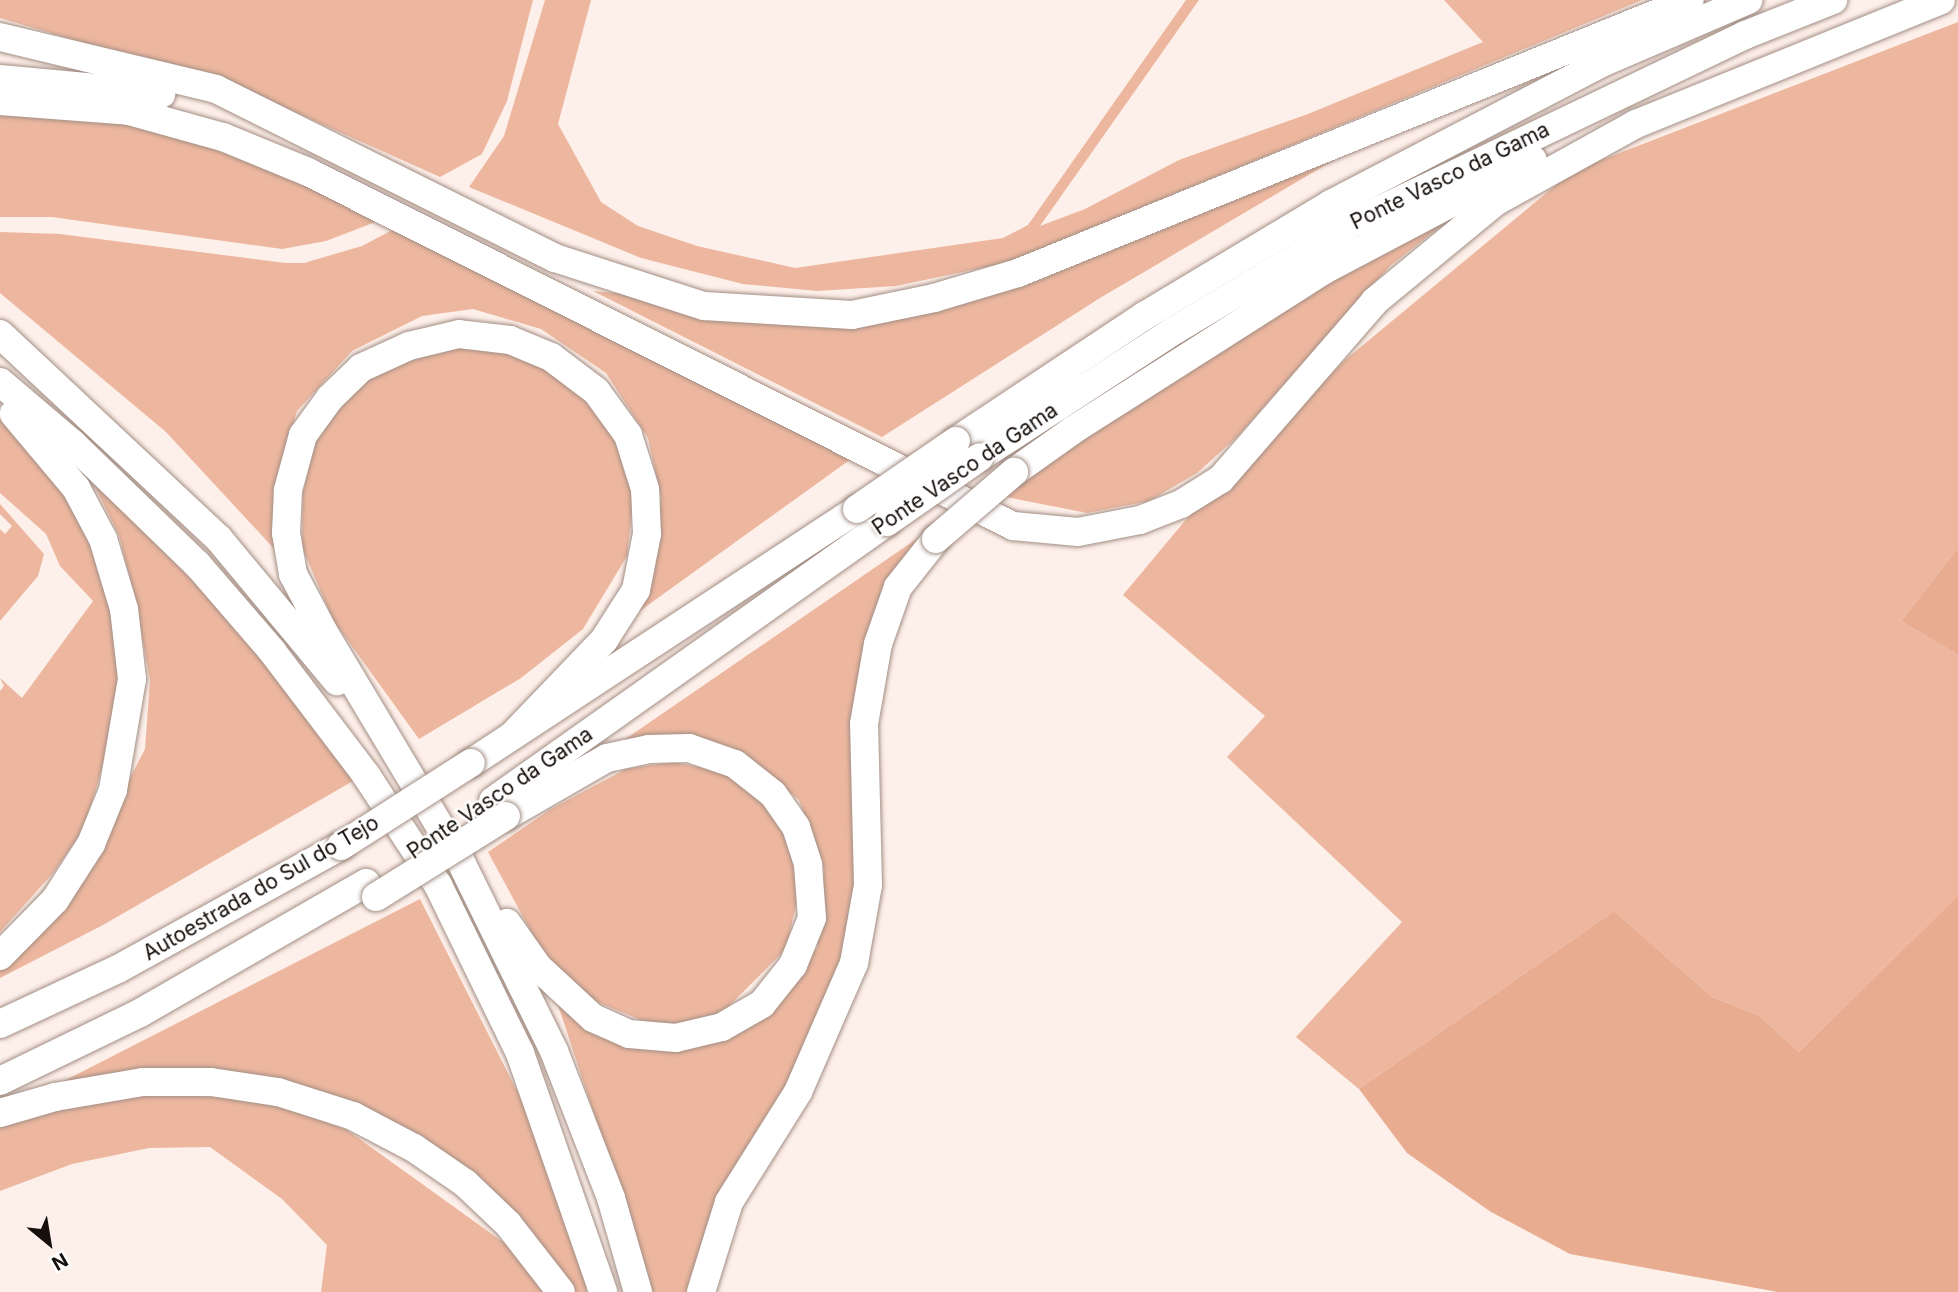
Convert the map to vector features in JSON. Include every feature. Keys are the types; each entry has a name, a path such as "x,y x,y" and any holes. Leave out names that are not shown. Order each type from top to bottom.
{"highway":[{"path":"0,37 216,89 555,258 704,306 852,315 934,298 1018,273 1689,0"},
{"name":"Ponte Vasco da Gama","path":"513,735 857,509 1143,316 1331,204 1583,73 1748,0"},
{"name":"Ponte Vasco da Gama","path":"93,1037 371,890 500,808 887,522 980,457 1175,330 1355,222 1733,40 1833,0"},
{"path":"701,1292 729,1202 798,1091 854,962 868,885 864,724 878,644 898,587 936,540 1014,472 1073,430 1324,270 1632,110 1900,0"},
{"path":"0,101 129,111 223,137 308,172 1013,526 1078,532 1140,520 1181,504 1221,479 1375,301 1495,202 1636,124 1941,0"},
{"path":"0,79 142,89 286,123"},
{"path":"0,334 219,539 387,743"},
{"path":"513,735 604,640 636,590 647,534 645,489 628,435 596,391 551,357 520,344 459,334 409,346 361,368 330,398 303,435 288,490 286,533 293,574 387,743 460,860 554,1051 611,1198 638,1292"},
{"path":"0,382 73,444 197,564 272,651 366,775 438,885 520,1053 603,1292"},
{"path":"0,400 76,488 103,539 124,610 132,679 113,790 91,844 55,900 0,956"},
{"name":"Autoestrada do Sul do Tejo","path":"0,1024 118,969 341,846 513,735"},
{"path":"460,860 484,886 538,967 593,1018 629,1034 676,1038 722,1027 762,1004 793,965 812,918 808,865 796,827 773,794 735,764 690,748 649,749 607,758 500,808"},
{"path":"0,1081 310,937 371,890"},
{"path":"0,1113 55,1097 143,1082 211,1082 278,1092 353,1116 414,1148 465,1183 508,1224 561,1292"}],"shaded area":[{"path":"0,0 533,0 507,101 482,154 440,177 250,92 0,18"},
{"path":"545,0 591,0 558,124 601,202 638,226 697,246 795,268 1003,238 1028,225 1186,0 1199,0 1040,226 1085,209 1179,160 1308,114 1483,42 1444,0 1642,0 1010,262 896,286 817,291 743,284 641,258 469,187 504,136"},
{"path":"1958,22 1958,548 1901,621 1958,655 1958,895 1799,1052 1758,1015 1712,997 1614,911 1359,1089 1296,1037 1402,922 1227,757 1265,716 1123,595 1189,516 1345,360 1573,171"},
{"path":"0,108 145,127 226,149 386,218 326,241 282,249 52,217 0,217"},
{"path":"1378,134 1100,298 882,437 593,291 870,318"},
{"path":"1476,198 1390,266 1236,438 1197,473 1149,501 1087,513 996,495 1264,319"},
{"path":"396,228 851,459 619,626 654,554 661,498 648,438 606,373 541,329 473,309 422,316 352,351 297,411 273,491 278,553 166,432 0,293 0,232 60,234 285,263 304,263 362,246"},
{"path":"501,343 556,368 607,413 635,486 627,556 583,629 521,678 419,739 333,620 302,547 303,492 318,432 357,379 400,355"},
{"path":"0,412 63,485 105,574 120,667 111,738 84,829 53,873 0,932 0,691 4,686 0,678 22,698 93,601 60,566 46,534 0,493"},
{"path":"92,481 207,595 278,678 353,781 103,925 0,978 0,963 71,892 145,749 150,680 134,594 119,535"},
{"path":"0,504 44,554 38,576 0,621 0,529 5,534 12,526 0,514"},
{"path":"928,531 884,604 858,884 837,976 691,1292 653,1292 555,996 608,1039 761,1020 817,948 824,870 799,800 741,752 624,740"},
{"path":"1958,548 1958,655 1901,621"},
{"path":"673,762 723,772 765,794 786,836 801,883 786,949 718,1017 658,1027 592,1000 548,963 488,852 551,809 626,769"},
{"path":"1958,895 1958,1292 1778,1292 1570,1254 1491,1212 1407,1153 1359,1089 1614,911 1712,997 1758,1015 1799,1052"},
{"path":"420,899 522,1101 587,1284 586,1292 573,1292 355,1106 58,1084"},
{"path":"152,1093 269,1101 347,1130 507,1245 543,1292 321,1292 327,1245 282,1199 210,1147 149,1148 72,1164 0,1191 0,1127 31,1116"}]}
